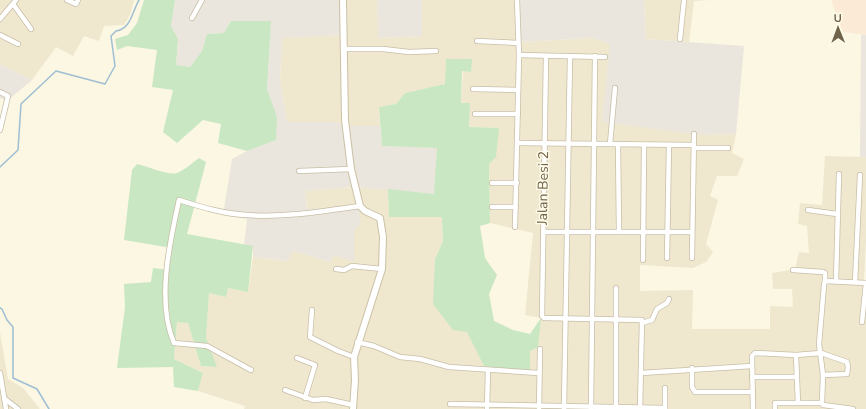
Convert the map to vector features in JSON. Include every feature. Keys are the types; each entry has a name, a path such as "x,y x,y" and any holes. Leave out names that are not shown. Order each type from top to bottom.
{"street":[{"path":"66,0 76,4 78,0"},
{"path":"192,18 202,0"},
{"path":"285,390 313,400 326,399 353,407 355,380 354,357 357,342 382,269 383,238 380,218 365,211 360,206 351,168 345,120 343,0"},
{"path":"516,227 518,143 517,0"},
{"path":"680,39 684,0"},
{"path":"0,19 14,2 31,29"},
{"path":"0,35 18,44"},
{"path":"477,41 518,43"},
{"path":"343,49 383,49 409,52 436,51"},
{"path":"518,55 605,57"},
{"name":"Jalan Besi 2","path":"546,56 542,317 565,319"},
{"path":"564,407 570,56"},
{"path":"591,407 595,56"},
{"path":"610,144 615,88"},
{"path":"473,89 518,90"},
{"path":"0,92 8,96 0,130"},
{"path":"475,114 518,114"},
{"path":"692,258 694,134"},
{"path":"518,143 669,145 728,148"},
{"path":"618,144 619,232"},
{"path":"643,260 644,145"},
{"path":"667,258 669,145"},
{"path":"300,171 351,168"},
{"path":"836,281 839,174"},
{"path":"855,282 860,175"},
{"path":"492,183 517,183"},
{"path":"251,370 207,346 174,342 171,336 165,297 170,247 179,200 208,209 247,215 278,215 360,206"},
{"path":"492,207 516,207"},
{"path":"808,210 837,214"},
{"path":"543,232 692,232"},
{"path":"336,269 344,270 352,266 382,269"},
{"path":"793,270 825,273 819,344 824,375 823,406"},
{"path":"825,281 866,283 862,322"},
{"path":"616,288 618,320 616,408"},
{"path":"565,319 652,320 657,309 666,304 669,299"},
{"path":"312,310 310,337 354,357"},
{"path":"640,408 642,321"},
{"path":"357,342 374,346 400,357 420,359 449,366 539,373"},
{"path":"539,407 540,349"},
{"path":"753,409 752,356 755,353 796,356 821,353 844,360 848,367 846,375 824,375"},
{"path":"796,356 798,403"},
{"path":"297,358 316,365 305,398"},
{"path":"641,373 670,372 692,368 752,366"},
{"path":"692,368 692,387 695,392 753,392"},
{"path":"487,407 488,370"},
{"path":"0,373 6,409"},
{"path":"752,377 796,377"},
{"path":"450,404 487,407 665,408 665,388"},
{"path":"5,399 18,409"},
{"path":"776,409 775,403 798,403 853,409"}],"shaded area":[{"path":"0,0 134,0 130,15 124,25 104,26 99,41 84,36 73,56 56,47 32,80 0,64"},
{"path":"175,0 344,0 344,35 282,38 280,81 287,122 335,122 350,126 380,126 382,146 437,148 435,194 353,187 305,191 307,209 358,206 361,224 354,230 354,262 334,255 330,262 293,251 287,261 253,257 253,247 244,245 247,219 223,215 232,159 247,151 276,140 276,117 267,89 271,22 231,21 224,33 207,34 202,51 190,67 176,65 178,39 171,26"},
{"path":"344,0 377,0 379,38 422,36 422,0 519,0 520,42 592,38 610,44 702,135 736,134 732,153 744,159 737,176 717,176 710,196 718,200 706,244 713,252 706,262 693,268 640,265 640,291 693,290 692,329 770,329 770,306 793,307 792,289 773,289 772,273 795,269 799,252 809,253 807,226 798,224 800,203 822,205 825,156 866,157 866,240 864,283 866,283 866,409 244,409 245,406 198,391 203,373 174,359 177,321 188,323 201,366 216,367 206,338 209,293 226,297 228,288 248,292 253,257 287,261 293,251 330,262 334,255 307,209 305,191 353,187 388,189 389,217 442,217 443,241 435,259 484,366 530,372 530,351 541,318 525,315 533,233 490,223 489,164 499,128 469,127 470,103 461,103 463,71 471,72 471,59 445,84 405,93 396,104 379,107 380,126 350,126 335,122 287,123 280,81 282,37 344,35"},
{"path":"377,0 422,0 422,36 378,38"},
{"path":"519,0 644,0 646,39 744,46 736,134 702,135 602,122 610,44 592,38 519,42"},
{"path":"644,0 710,0 694,1 689,42 646,39"},
{"path":"831,0 866,0 866,35 843,32"},
{"path":"861,35 866,35 866,157 860,157"},
{"path":"0,64 32,80 7,101 0,98"},
{"path":"0,332 8,379 23,388 40,409 0,409"}],"green space":[{"path":"144,0 175,0 171,26 178,39 176,65 190,67 202,51 207,34 224,33 231,21 271,21 267,89 277,117 276,140 247,151 218,143 221,124 203,120 177,143 163,132 173,90 152,87 157,50 127,46 117,50 115,39 128,35 137,23"},
{"path":"446,59 472,59 471,72 462,71 461,103 470,103 469,127 499,128 496,157 489,164 490,223 480,226 485,258 497,275 489,294 494,321 513,330 530,334 541,318 538,347 530,351 530,372 484,366 467,332 453,330 433,304 435,259 443,241 442,217 389,217 388,189 434,194 437,148 382,146 379,107 396,104 405,93 445,84"},
{"path":"199,158 206,162 187,234 253,246 248,292 228,288 226,297 209,293 206,338 217,367 201,366 188,323 177,322 174,359 203,373 198,391 174,387 173,367 117,368 125,307 124,284 151,282 153,268 169,270 172,248 124,240 132,170 137,164 173,174 186,168"}],"waterway":[{"path":"0,167 18,150 21,104 56,71 105,84 115,66 111,36 116,31 125,27 139,0"},
{"path":"0,308 13,327 13,378 37,389 49,409"}]}
